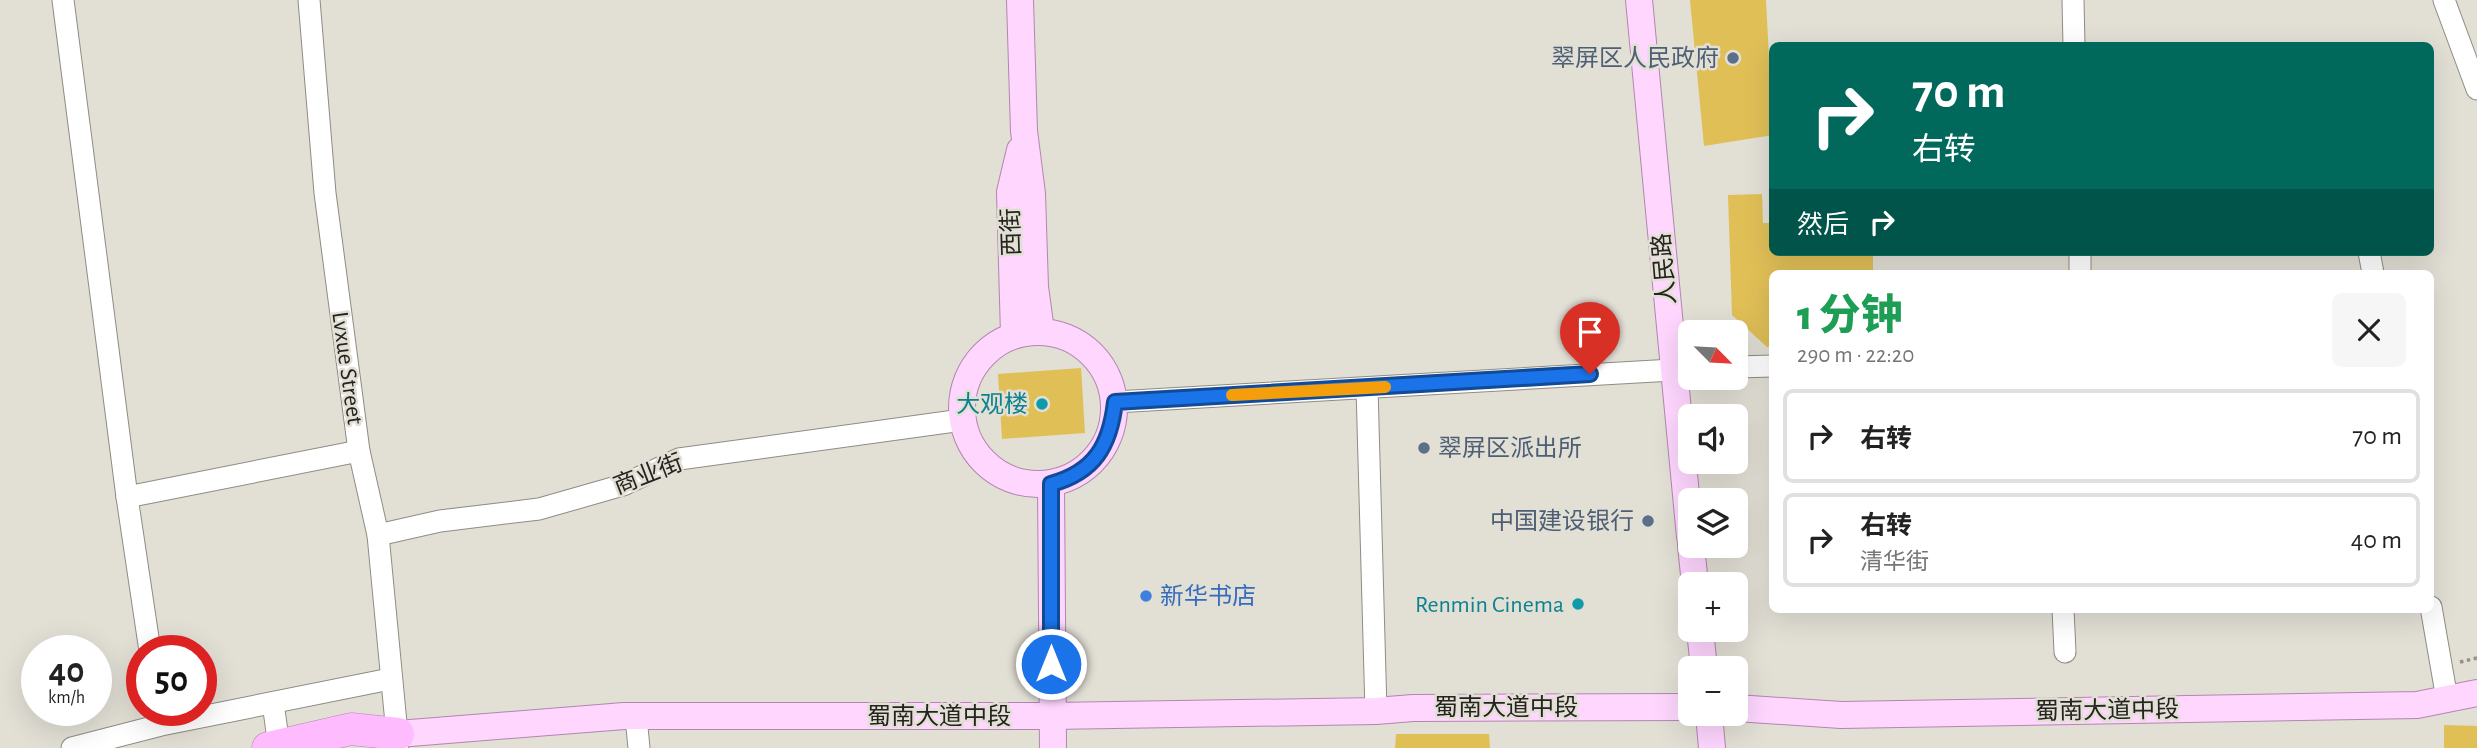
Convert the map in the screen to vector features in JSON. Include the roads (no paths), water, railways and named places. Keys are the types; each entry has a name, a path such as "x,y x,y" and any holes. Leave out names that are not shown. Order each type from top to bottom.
{"highway":[{"path":"273,747 351,729 398,741"},
{"path":"367,748 398,741"}],"main road":[{"name":"西街","path":"1020,0 1024,131 1032,194 1035,287 1041,331"},
{"name":"人民路","path":"1639,0 1678,335"},
{"name":"西街","path":"1014,335 1010,192 1024,131"},
{"path":"1041,331 1079,342 1104,366 1115,402 1112,428 1101,453 1088,466 1066,480 1051,484 1028,484 1003,477 976,453 962,420 962,393 966,380 980,357 1006,337 1041,331"},
{"name":"人民路","path":"1683,390 1688,488"},
{"path":"1051,484 1053,748"},
{"name":"蜀南大道中段","path":"1748,709 1854,714 2417,705 2477,693"},
{"name":"蜀南大道中段","path":"398,741 636,716 1051,716 1376,711 1413,708 1678,706"},
{"path":"1710,726 1712,748"}],"street":[{"path":"63,0 127,498 148,635"},
{"name":"Lvxue Street","path":"309,0 325,193 359,451 377,536 398,741"},
{"path":"2073,0 2074,42"},
{"path":"2444,0 2477,89"},
{"path":"1748,367 1769,366"},
{"path":"1115,402 1678,369"},
{"path":"1367,388 1376,711"},
{"name":"商业街","path":"377,536 440,521 539,509 623,485 679,459 962,420"},
{"path":"127,498 359,451"},
{"path":"2063,613 2066,652"},
{"path":"2432,613 2446,699"},
{"path":"217,711 273,704 390,679"},
{"path":"273,704 273,747"},
{"path":"636,716 639,748"},
{"path":"72,748 137,726"}],"place":[{"name":"翠屏区人民政府","path":"1733,58"},
{"name":"大观楼","path":"1042,404"},
{"name":"翠屏区派出所","path":"1424,448"},
{"name":"中国建设银行","path":"1648,521"},
{"name":"新华书店","path":"1146,596"},
{"name":"Renmin Cinema","path":"1578,604"}]}
